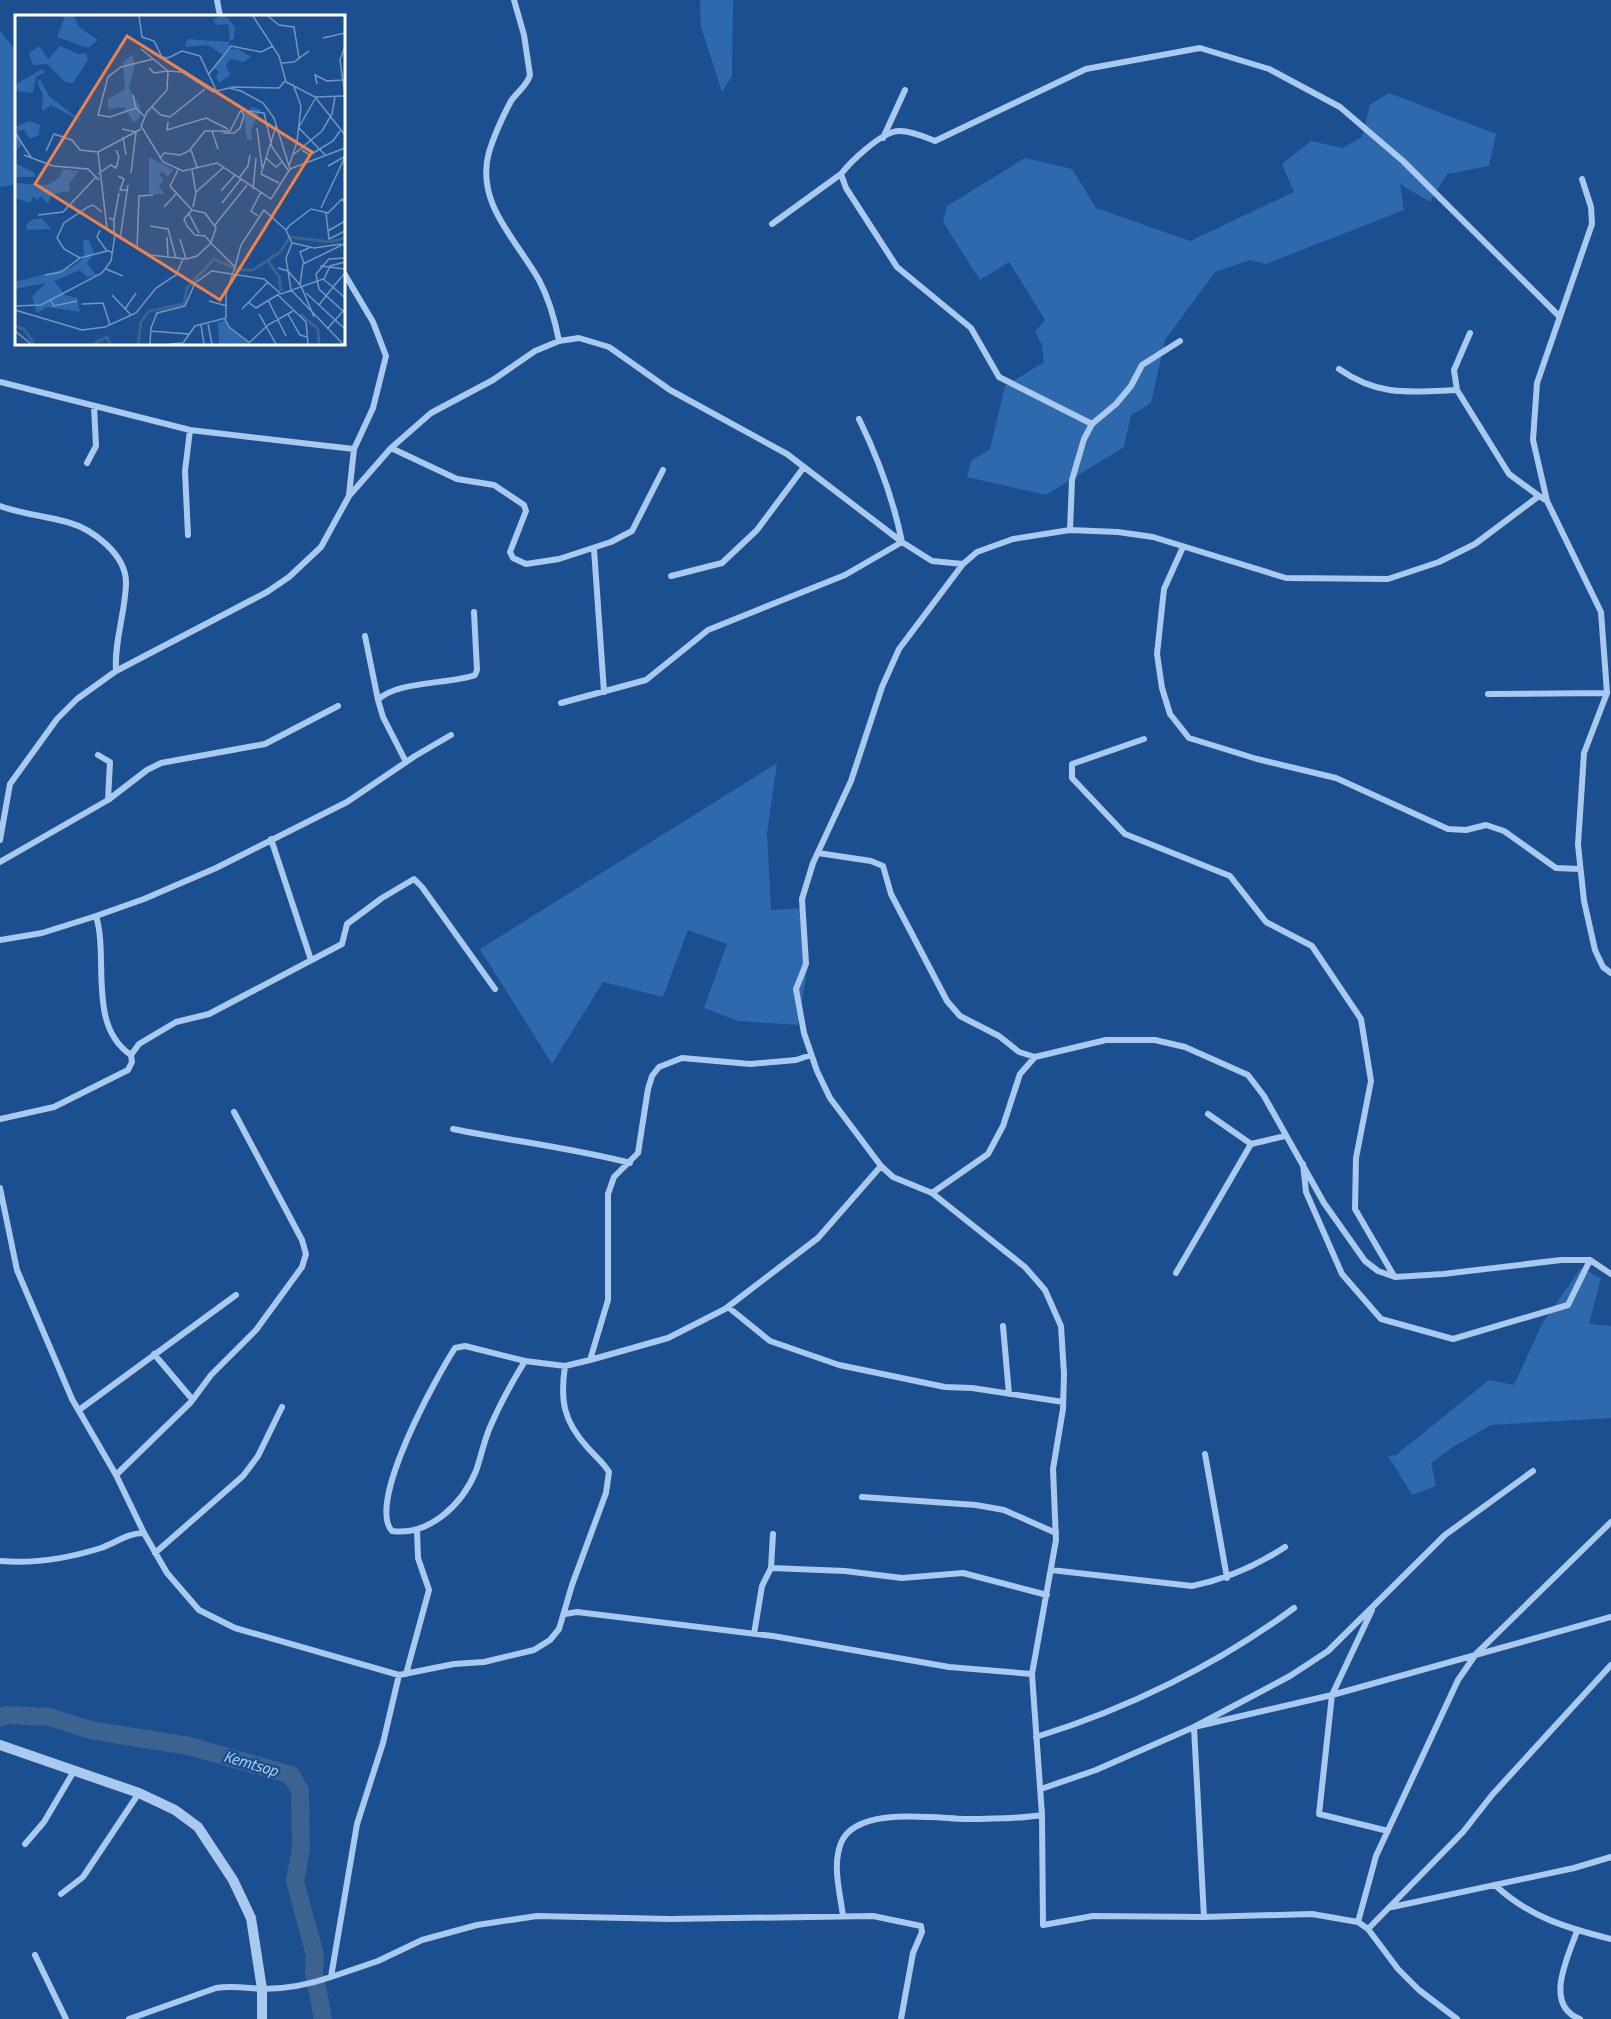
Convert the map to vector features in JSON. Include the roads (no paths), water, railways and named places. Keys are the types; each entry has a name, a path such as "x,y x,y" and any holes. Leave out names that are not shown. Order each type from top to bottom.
{"street":[{"path":"217,0 220,15"},
{"path":"514,0 524,35 530,75 528,82 511,101 490,151 487,188 495,212 539,280 555,319 559,340"},
{"path":"772,224 841,174 850,162 894,132 935,141 1086,69 1200,48 1269,69 1340,107 1403,161 1559,316"},
{"path":"883,139 905,90"},
{"path":"841,174 846,188 897,267 971,328 999,377 1092,424"},
{"path":"1582,179 1592,207 1592,224 1537,383 1533,440 1547,501 1601,612 1607,693 1584,753 1578,845 1584,901 1598,958 1611,973"},
{"path":"345,275 373,322 386,356 373,408 354,449 350,496"},
{"path":"1470,333 1454,370 1457,390 1509,474 1547,501"},
{"path":"0,840 6,796 15,776 57,719 86,692 116,671 267,592 289,577 321,547 350,496 391,448 431,413 494,380 535,351 559,340 579,338 609,347 670,390 747,430 804,467 902,542 932,561 963,564"},
{"path":"1070,530 1071,480 1084,439 1092,424 1116,404 1131,386 1142,364 1180,341"},
{"path":"1339,369 1358,382 1381,391 1457,390"},
{"path":"0,382 190,430 354,449"},
{"path":"87,463 96,446 94,406"},
{"path":"859,419 878,457 894,501 902,542"},
{"path":"188,535 185,471 190,430"},
{"path":"391,448 457,479 494,485 524,505 526,512 510,548 511,555 516,560 537,564 594,549 632,531 663,470"},
{"path":"671,576 722,563 757,530 804,467"},
{"path":"1457,2019 1398,1970 1368,1929 1358,1922 1312,1914 1204,1917 1093,1916 1043,1924 1041,1789 1032,1674 1056,1533 1053,1469 1063,1402 1064,1347 1061,1326 1045,1290 1006,1250 932,1193 893,1177 880,1166 840,1112 811,1054 796,989 806,964 802,899 818,853 851,780 882,687 899,649 963,564 977,552 1013,539 1070,530 1118,532 1153,537 1286,578 1388,579 1439,562 1476,544 1539,496"},
{"path":"0,506 69,522 103,542 123,565 126,582 115,654 116,671"},
{"path":"561,703 646,680 708,630 845,575 902,542"},
{"path":"1183,547 1164,589 1157,654 1162,688 1170,714 1188,738 1257,759 1336,778 1448,829 1466,830 1486,825 1504,831 1556,868 1580,869"},
{"path":"594,549 604,692"},
{"path":"378,700 385,695 426,683 475,675 477,670 474,612"},
{"path":"365,636 383,717 406,762"},
{"path":"1488,694 1607,693"},
{"path":"0,862 108,800 147,770 161,763 265,744 338,706"},
{"path":"0,940 42,933 96,916 144,899 216,868 346,802 451,735"},
{"path":"1144,738 1072,764 1072,778 1125,834 1230,876 1266,922 1312,946 1361,1019 1371,1081 1356,1158 1355,1209 1395,1277"},
{"path":"98,755 110,762 108,800"},
{"path":"271,839 311,960"},
{"path":"818,853 872,861 883,866 891,894 947,1000 960,1016 999,1036 1019,1052 1035,1057 1106,1040 1130,1038 1155,1040 1185,1047 1248,1075 1264,1096 1324,1203 1365,1261 1378,1271 1395,1277 1443,1274 1561,1260 1590,1260 1611,1274"},
{"path":"131,1054 139,1044 176,1022 209,1014 342,944 347,924 361,912 414,879 495,989"},
{"path":"0,1119 34,1113 61,1104 128,1070 132,1062 131,1054 114,1039 107,1017 100,975 102,939 96,916"},
{"path":"590,1359 608,1300 608,1194 614,1177 630,1163 640,1147 646,1099 652,1076 659,1067 682,1058 750,1064 786,1061 811,1054"},
{"path":"932,1193 988,1154 1003,1126 1020,1074 1035,1057"},
{"path":"116,1475 192,1399 256,1329 302,1267 306,1254 302,1240 234,1112"},
{"path":"1208,1114 1251,1144"},
{"path":"453,1129 535,1145 576,1149 630,1163"},
{"path":"1176,1273 1251,1144 1286,1136"},
{"path":"1302,1161 1306,1192 1342,1274 1381,1319 1453,1339 1568,1305 1590,1260"},
{"path":"525,1361 490,1427 468,1485 437,1521 417,1531 392,1531 386,1523 387,1510 408,1436 442,1368 455,1348 461,1346 525,1361 565,1366 668,1338 728,1307 818,1238 880,1166"},
{"path":"0,1188 12,1254 23,1288 66,1387 116,1475 144,1533 167,1573 191,1602 221,1622 402,1675 534,1650 550,1640 559,1629 565,1614 572,1585 610,1480 605,1466 576,1433 564,1408 561,1400 565,1366"},
{"path":"79,1410 236,1295"},
{"path":"728,1307 770,1341 839,1365 945,1387 1063,1402"},
{"path":"1003,1326 1008,1394"},
{"path":"154,1353 192,1399"},
{"path":"155,1553 243,1476 258,1455 282,1407"},
{"path":"1205,1454 1227,1578"},
{"path":"1041,1789 1096,1770 1194,1727 1290,1676 1329,1651 1445,1535 1533,1471"},
{"path":"862,1497 976,1505 1004,1510 1056,1533"},
{"path":"1358,1922 1365,1887 1458,1680 1476,1654 1611,1522"},
{"path":"328,1978 357,1824 429,1590 418,1558 417,1531"},
{"path":"0,1561 17,1563 71,1555 108,1545 130,1534 144,1533"},
{"path":"754,1634 762,1586 771,1568 773,1534"},
{"path":"1051,1570 1192,1586 1227,1578 1267,1559 1285,1547"},
{"path":"771,1568 845,1571 889,1578 963,1573 1047,1595"},
{"path":"1375,1604 1332,1695 1319,1814 1388,1832"},
{"path":"1036,1737 1125,1703 1220,1658 1294,1608"},
{"path":"565,1614 577,1612 754,1634 862,1649 948,1666 1032,1674"},
{"path":"1194,1727 1332,1695 1611,1617"},
{"path":"1368,1929 1463,1832 1492,1795 1611,1665"},
{"path":"1194,1727 1204,1917"},
{"path":"0,1745 139,1793 186,1817 217,1852 234,1880 251,1918 262,1989 262,2019"},
{"path":"25,1844 44,1822 74,1771"},
{"path":"61,1894 83,1876 139,1793"},
{"path":"843,1916 837,1861 842,1841 853,1828 869,1821 890,1817 983,1818 1042,1815"},
{"path":"1391,1907 1574,1868 1611,1857"},
{"path":"1495,1885 1521,1907 1537,1916 1577,1931 1611,1939"},
{"path":"129,2019 230,1985 262,1989 304,1985 378,1961 422,1940 477,1925 537,1916 669,1919 873,1916 921,1926 922,1932 913,1953 901,2019"},
{"path":"1577,1931 1561,1980 1560,1996 1564,2007 1580,2019"},
{"path":"34,1955 66,2019"}],"waterway":[{"name":"Kemtsop","path":"0,1718 6,1715 50,1717 90,1730 189,1746 291,1775 300,1791 301,1849 295,1881 315,1955 314,1972 323,2019"}]}
